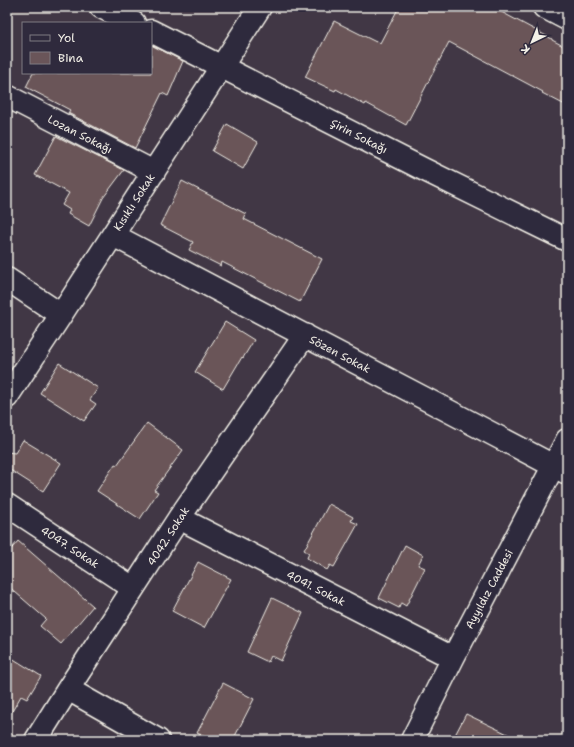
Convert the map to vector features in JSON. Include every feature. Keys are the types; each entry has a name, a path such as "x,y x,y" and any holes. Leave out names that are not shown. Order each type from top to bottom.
{"street":[{"path":"102,7 132,22"},
{"name":"Kısıklı Sokak","path":"7,397 260,7"},
{"path":"544,7 567,19"},
{"name":"Şirin Sokağı","path":"152,32 567,240"},
{"name":"Lozan Sokağı","path":"7,96 154,172"},
{"name":"Sözen Sokak","path":"113,235 560,469"},
{"path":"7,279 61,315"},
{"name":"4042. Sokak","path":"36,740 179,518 305,335"},
{"name":"Ayyıldız Caddesi","path":"412,740 453,658 560,469 567,440"},
{"name":"4047. Sokak","path":"7,505 133,588"},
{"name":"4041. Sokak","path":"179,518 453,658"},
{"path":"68,689 158,740"}],"building":[{"path":"399,7 492,7 552,39 567,48 567,106 449,42 406,125 366,103 365,105 336,89 335,91 305,77 334,21 380,43"},
{"path":"152,46 183,61 168,96 162,93 135,148 68,113 70,110 26,87 32,74 152,74"},
{"path":"227,124 258,142 243,169 212,151"},
{"path":"56,136 124,170 103,198 89,226 68,214 70,210 62,205 69,193 35,175"},
{"path":"182,181 246,214 244,219 322,259 300,302 222,262 221,266 189,250 193,242 160,225"},
{"path":"225,322 254,340 223,389 195,372"},
{"path":"59,363 98,388 90,400 96,404 84,421 40,393"},
{"path":"147,423 183,450 154,490 158,492 140,519 97,491 115,464 117,465"},
{"path":"23,440 61,463 43,491 7,468 7,452 15,453"},
{"path":"329,504 353,517 351,521 358,524 334,567 330,565 327,570 307,558 309,553 304,550"},
{"path":"18,541 93,606 61,644 40,626 46,619 7,585 7,554"},
{"path":"405,545 423,555 418,565 425,568 406,606 401,603 399,608 379,598"},
{"path":"198,562 231,579 204,628 172,611"},
{"path":"272,598 303,613 281,661 271,656 268,662 247,652"},
{"path":"7,655 41,676 27,699 21,696 7,720"},
{"path":"223,683 254,699 233,740 211,740 197,733"},
{"path":"466,714 520,740 467,740 455,735"}]}
